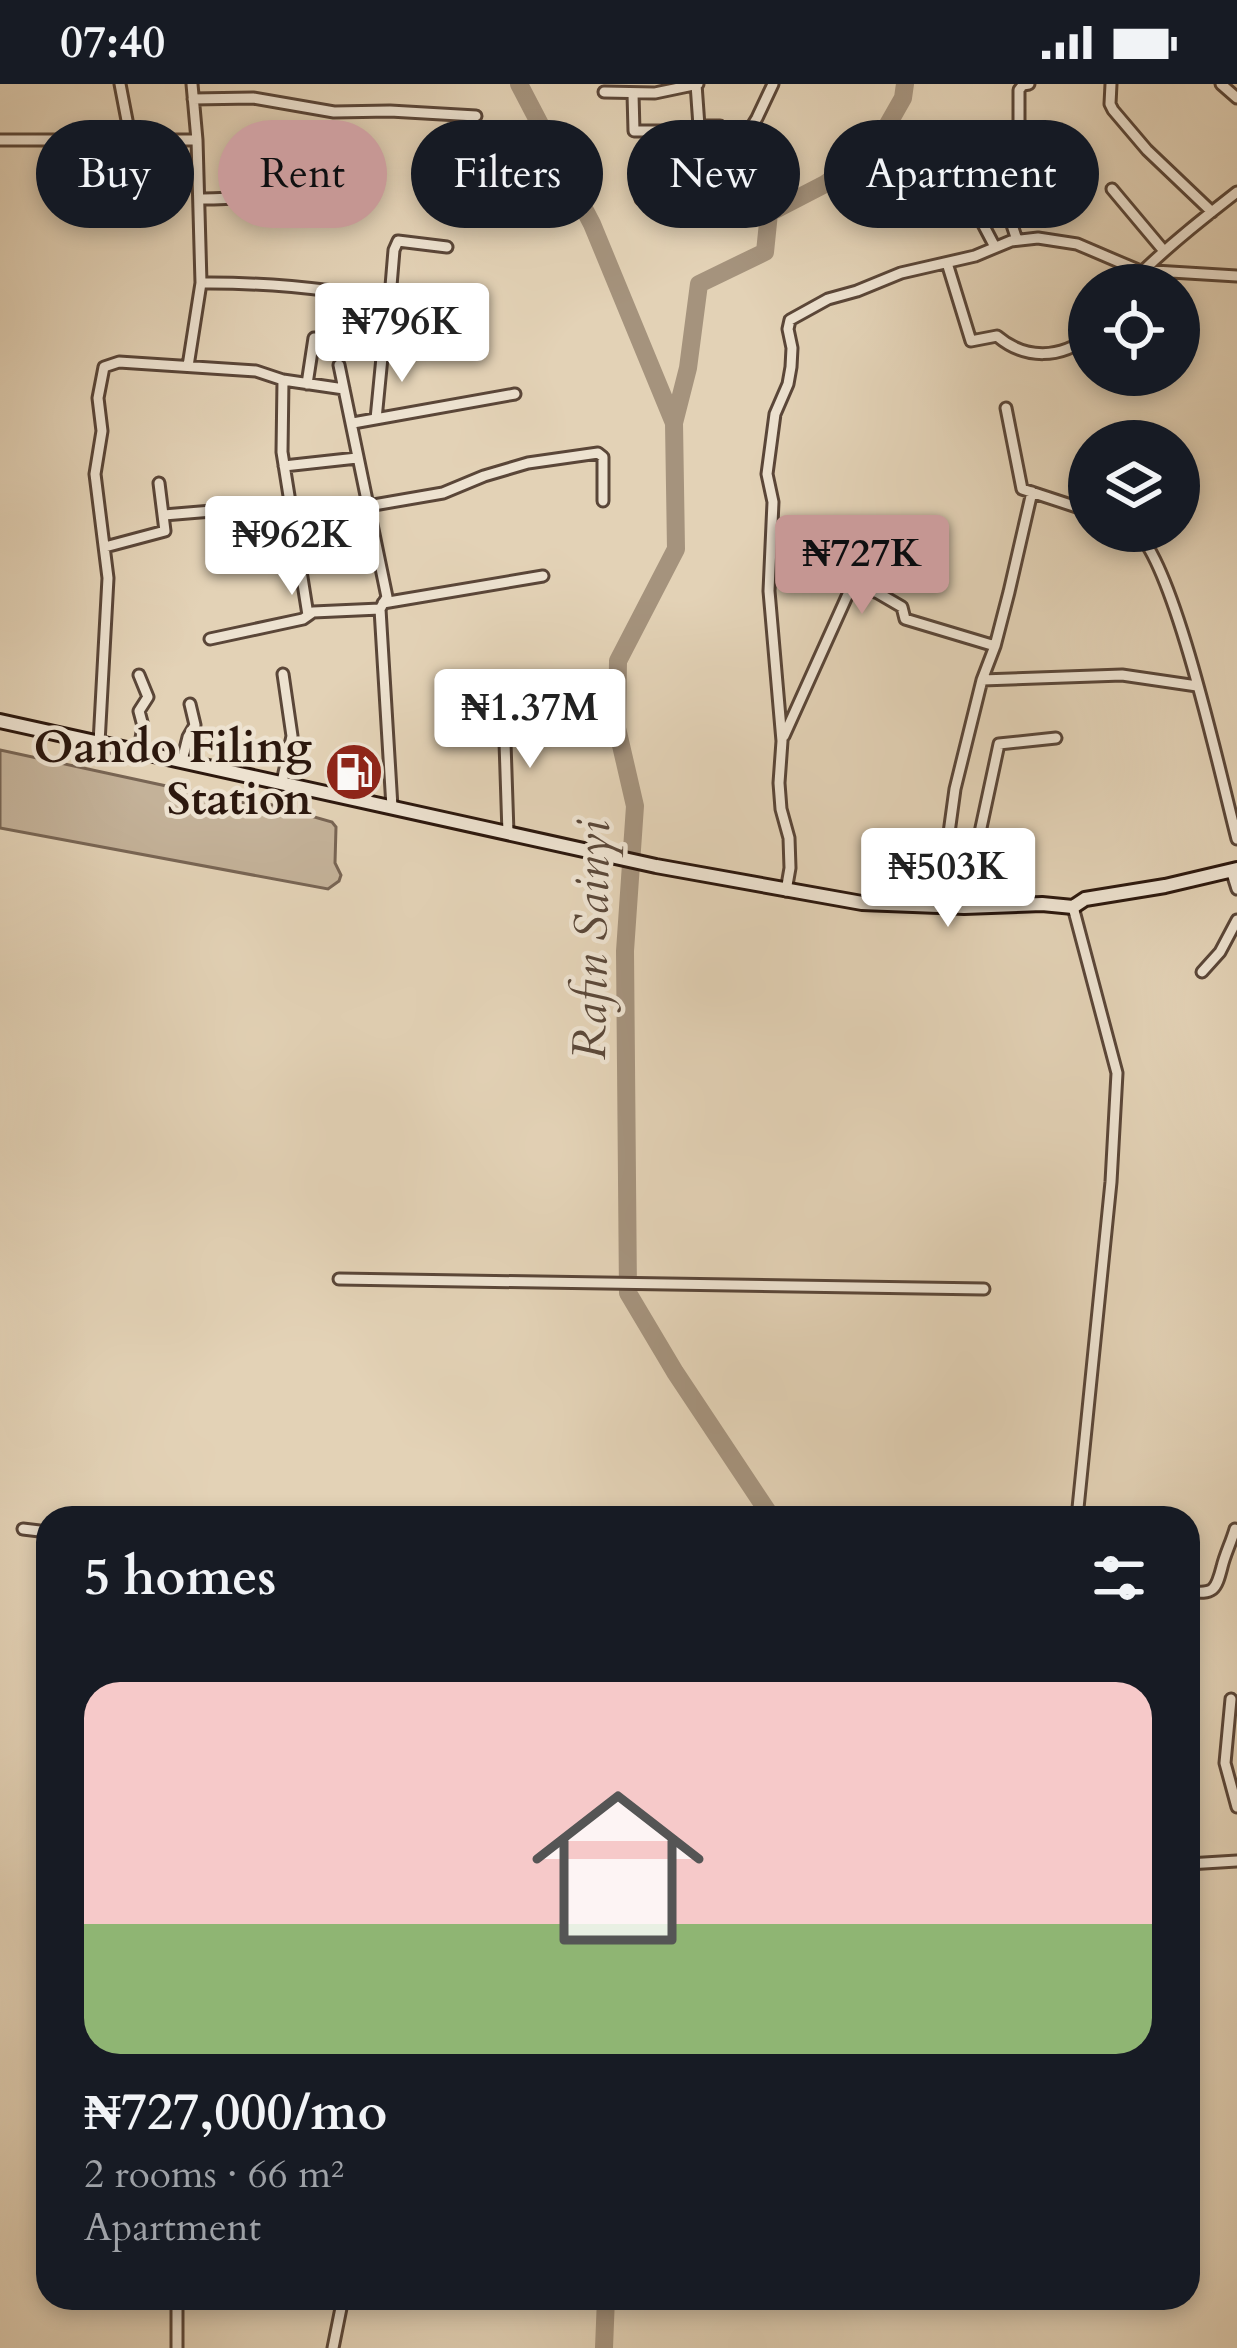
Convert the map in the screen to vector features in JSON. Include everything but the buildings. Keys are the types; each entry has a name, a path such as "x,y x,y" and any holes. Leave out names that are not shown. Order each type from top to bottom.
{"main road":[{"path":"0,721 608,856 862,903 1073,907 1085,899 1234,870"}],"street":[{"path":"120,84 126,120"},
{"path":"188,366 201,283 192,84"},
{"path":"253,98 254,84"},
{"path":"604,92 655,93 697,84 699,120"},
{"path":"756,120 773,84"},
{"path":"1019,120 1019,91 1029,84"},
{"path":"1111,84 1113,110 1212,212"},
{"path":"1222,84 1237,98"},
{"path":"633,94 634,120"},
{"path":"193,100 253,98 334,112 476,116"},
{"path":"0,140 36,140"},
{"path":"1112,189 1164,250"},
{"path":"1150,264 1237,192"},
{"path":"199,199 218,200"},
{"path":"985,228 995,247"},
{"path":"1013,228 1017,240"},
{"path":"786,891 790,853 779,783 782,741 769,591 773,502 766,474 775,414 788,384 788,324 828,298 1017,240 1059,239 1125,264"},
{"path":"390,298 398,241 447,247"},
{"path":"947,263 970,341 997,336 1024,351 1068,351"},
{"path":"1200,274 1237,276"},
{"path":"201,283 390,298 459,312"},
{"path":"307,383 314,338"},
{"path":"376,418 383,347"},
{"path":"99,742 105,547 95,474 104,367 119,362 256,371 344,389"},
{"path":"339,365 387,597 382,606 392,807"},
{"path":"283,380 284,466 308,615"},
{"path":"353,423 515,394"},
{"path":"1006,408 1022,489 1068,505"},
{"path":"368,506 443,493 528,463 598,453 603,457 603,501"},
{"path":"284,466 357,458"},
{"path":"105,547 159,534 166,527 159,483"},
{"path":"939,906 955,789 1032,492"},
{"path":"164,515 212,511"},
{"path":"1151,552 1172,601 1237,839"},
{"path":"210,639 303,619 313,612 382,606 543,576"},
{"path":"782,741 853,583 902,608 905,619 995,646"},
{"path":"282,782 292,736 283,674"},
{"path":"139,675 148,697 139,711 143,726 139,751"},
{"path":"982,680 1122,675 1197,686"},
{"path":"182,760 195,725 190,704"},
{"path":"504,712 508,833"},
{"path":"964,907 999,744 1056,738"},
{"path":"1234,870 1237,889"},
{"path":"1073,907 1118,1072 1078,1506"},
{"path":"1202,972 1220,952 1237,920"},
{"path":"339,1279 984,1289"},
{"path":"23,1529 36,1531"},
{"path":"1200,1592 1219,1583 1234,1529"},
{"path":"1231,1699 1225,1763 1237,1807"},
{"path":"1200,1863 1237,1861"},
{"path":"177,2310 177,2348"},
{"path":"333,2348 341,2310"}],"shaded area":[{"path":"0,750 259,806 262,802 332,822 339,881 328,889 0,828"}],"waterway":[{"name":"Rafin Sainyi","path":"519,84 592,224 674,423 676,549 618,661 617,728 635,806 625,951 628,1293 764,1506"},
{"path":"674,423 688,368 699,284 765,252 769,213 825,184 874,149 903,98 905,84"},
{"name":"Rafin Sainyi","path":"604,2348 606,2310"}],"place":[{"name":"Oando Filing Station","path":"354,772"}]}
